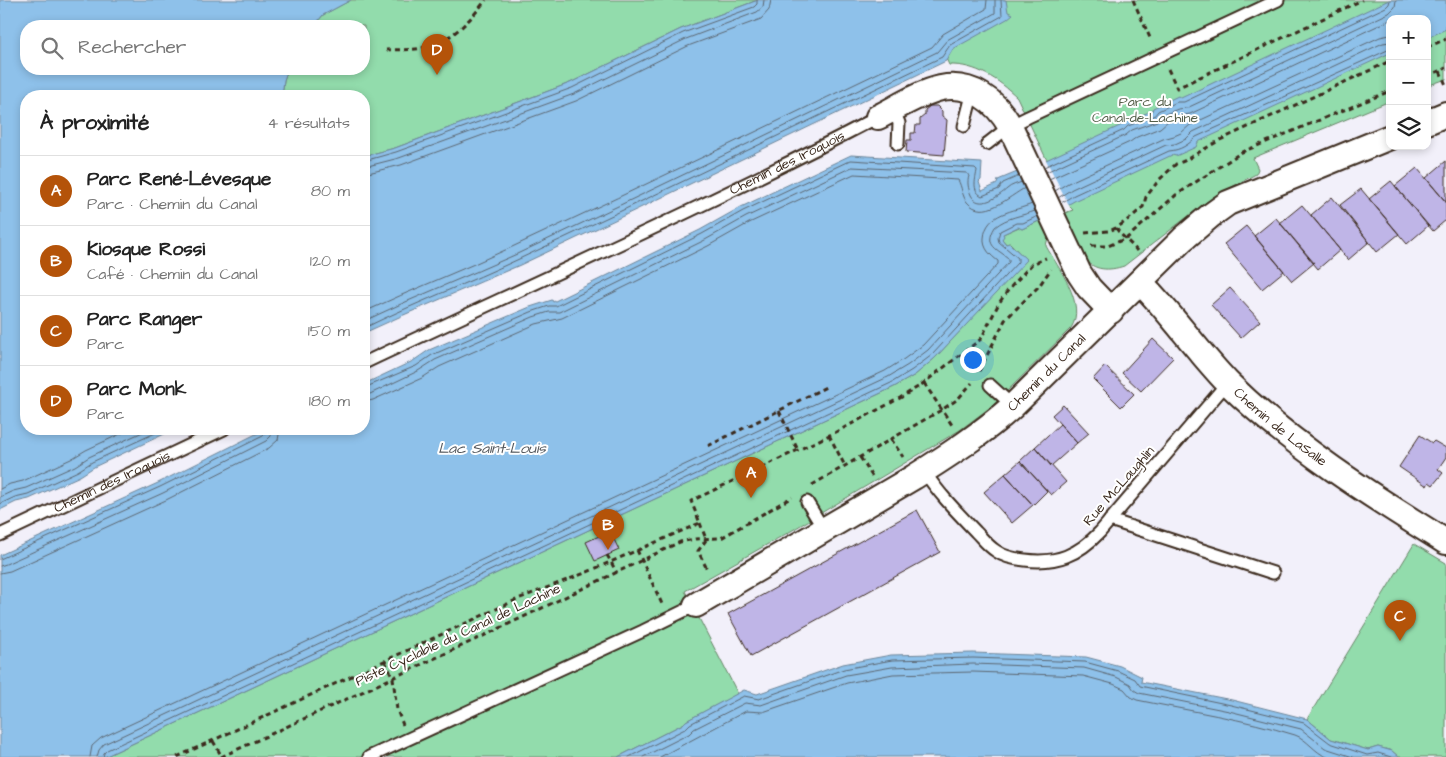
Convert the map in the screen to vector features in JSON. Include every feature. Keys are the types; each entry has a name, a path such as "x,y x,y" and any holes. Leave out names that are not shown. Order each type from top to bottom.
{"street":[{"name":"Chemin des Iroquois","path":"886,113 930,92 952,87 973,91 995,104 1010,126 1053,219 1084,280 1111,311"},
{"path":"1431,120 1446,114"},
{"name":"Chemin du Canal","path":"696,605 824,530 914,466 980,433 1014,406 1141,283 1183,239 1228,203 1386,139"},
{"name":"Chemin de LaSalle","path":"1141,283 1228,382 1272,421 1324,461 1390,507 1446,542"}],"lane":[{"path":"986,144 1010,126 1278,0"},
{"path":"964,126 973,91"},
{"path":"886,113 899,123 898,144"},
{"name":"Chemin des Iroquois","path":"370,360 672,219 815,150 886,113"},
{"name":"Rue McLaughlin","path":"914,466 989,545 1005,556 1017,559 1046,561 1064,558 1086,545 1110,520 1228,382"},
{"path":"990,385 1014,406"},
{"name":"Chemin des Iroquois","path":"0,535 211,435"},
{"path":"807,502 824,530"},
{"path":"1110,520 1273,573"},
{"path":"369,757 643,632 696,605"}],"path":[{"path":"386,50 424,48 447,38 466,24 486,0"},
{"path":"1132,0 1148,34"},
{"path":"1158,55 1166,64 1177,88 1362,0"},
{"path":"1431,45 1446,39"},
{"path":"1081,234 1106,232 1116,228 1142,207 1146,197 1159,180 1176,164 1220,140 1386,63"},
{"path":"1431,74 1446,68"},
{"path":"1440,71 1446,85"},
{"path":"1082,244 1108,246 1126,238 1166,202 1242,152 1386,93"},
{"path":"1116,228 1139,254"},
{"path":"711,576 698,551 706,539 691,501 829,435 900,398 924,383 984,335 999,303 1009,289 1032,264 1048,258"},
{"path":"914,466 891,439 942,409 964,393 978,374 1005,320 1038,286 1053,266"},
{"path":"965,352 978,374 990,385"},
{"path":"924,383 956,432"},
{"path":"708,446 828,386"},
{"path":"779,411 798,450"},
{"path":"829,435 845,466"},
{"path":"860,457 874,480"},
{"path":"177,757 518,598 611,562 700,523"},
{"name":"Piste Cyclable du Canal de Lachine","path":"222,757 680,542 706,539"},
{"path":"637,550 662,604"},
{"path":"607,555 617,573"},
{"path":"385,661 393,678 396,710"},
{"path":"213,741 222,757"}],"green space":[{"path":"351,0 758,0 681,29 570,83 395,148 370,154 370,90 283,90 286,75 370,75 370,20 319,20 323,15"},
{"name":"Parc du Canal-de-Lachine","path":"919,0 1446,0 1446,79 1431,85 1431,15 1386,15 1386,103 1253,158 1258,169 1256,174 1213,197 1124,266 1113,269 1097,268 1084,258 1062,214 1073,210 1068,205 1017,97 995,79 978,70 959,65 949,65"},
{"path":"1041,220 1048,237 1046,246 1069,286 1073,297 1076,308 1071,328 992,406 960,430 791,531 685,591 738,694 618,757 104,757 894,387 915,375 935,358 1026,260 1010,243 1006,244 1002,239 1003,234 1019,227 1022,229"},
{"path":"1414,544 1446,563 1446,757 1399,757 1392,751 1378,747 1368,750 1331,739 1307,719"}],"water":[{"path":"0,0 351,0 323,15 319,20 20,20 20,75 286,75 283,90 20,90 20,435 162,435 94,467 80,476 0,510"},
{"path":"758,0 1006,0 1008,12 1013,14 953,49 946,61 520,265 370,330 370,154 395,148 570,83 681,29"},
{"name":"Lac Saint-Louis","path":"1389,0 1446,0 1446,29 1431,36 1431,15 1386,15 1386,55 1198,142 1196,147 1176,156 1172,155 1076,200 1022,229 1018,227 1003,234 1002,239 1006,244 1009,243 1027,260 935,358 915,375 894,387 104,757 0,757 0,555 158,483 254,435 370,435 370,381 413,361 429,350 530,307 552,300 553,302 700,230 741,207 851,155 982,163 981,180 979,182 982,191 997,184 998,180 1122,125 1123,122 1152,111 1153,108 1178,96 1181,98"},
{"path":"973,653 1086,657 1120,666 1142,677 1141,682 1232,700 1307,719 1331,739 1368,750 1378,747 1392,751 1399,757 618,757 744,690 757,694 843,664 891,655"}],"pier":[{"path":"1045,158 1070,207 1042,223 1017,169"}],"building":[{"path":"930,106 937,106 942,111 942,116 947,120 944,155 906,152 907,140 911,140 911,133 915,133 916,125 920,125 920,119 925,115 925,110"},
{"path":"1446,161 1446,202 1426,178"},
{"path":"1417,168 1446,202 1446,220 1433,231 1395,186"},
{"path":"1391,181 1428,226 1407,244 1369,199"},
{"path":"1361,189 1399,234 1377,252 1340,205"},
{"path":"1332,197 1369,242 1348,260 1311,215"},
{"path":"1302,205 1340,250 1318,269 1280,223"},
{"path":"1276,218 1314,263 1292,281 1254,236"},
{"path":"1246,226 1284,271 1262,289 1224,244"},
{"path":"1230,288 1260,321 1241,338 1211,305"},
{"path":"1153,339 1173,358 1141,391 1122,373"},
{"path":"1105,366 1134,394 1121,407 1093,379"},
{"path":"1063,405 1089,433 1077,443 1052,415"},
{"path":"1060,424 1077,443 1051,466 1035,447"},
{"path":"1420,435 1432,443 1434,441 1446,448 1446,457 1438,469 1443,473 1433,485 1429,482 1427,486 1399,467"},
{"path":"1035,447 1066,482 1051,495 1020,461"},
{"path":"1020,461 1047,491 1033,505 1005,474"},
{"path":"1005,474 1033,505 1012,523 984,492"},
{"path":"917,510 940,552 751,656 728,614"},
{"path":"610,531 619,550 595,561 586,542"}],"place":[{"name":"Parc Monk","path":"437,75"},
{"name":"Parc René-Lévesque","path":"751,498"},
{"name":"Kiosque Rossi","path":"608,550"},
{"name":"Parc Ranger","path":"1400,641"}]}
